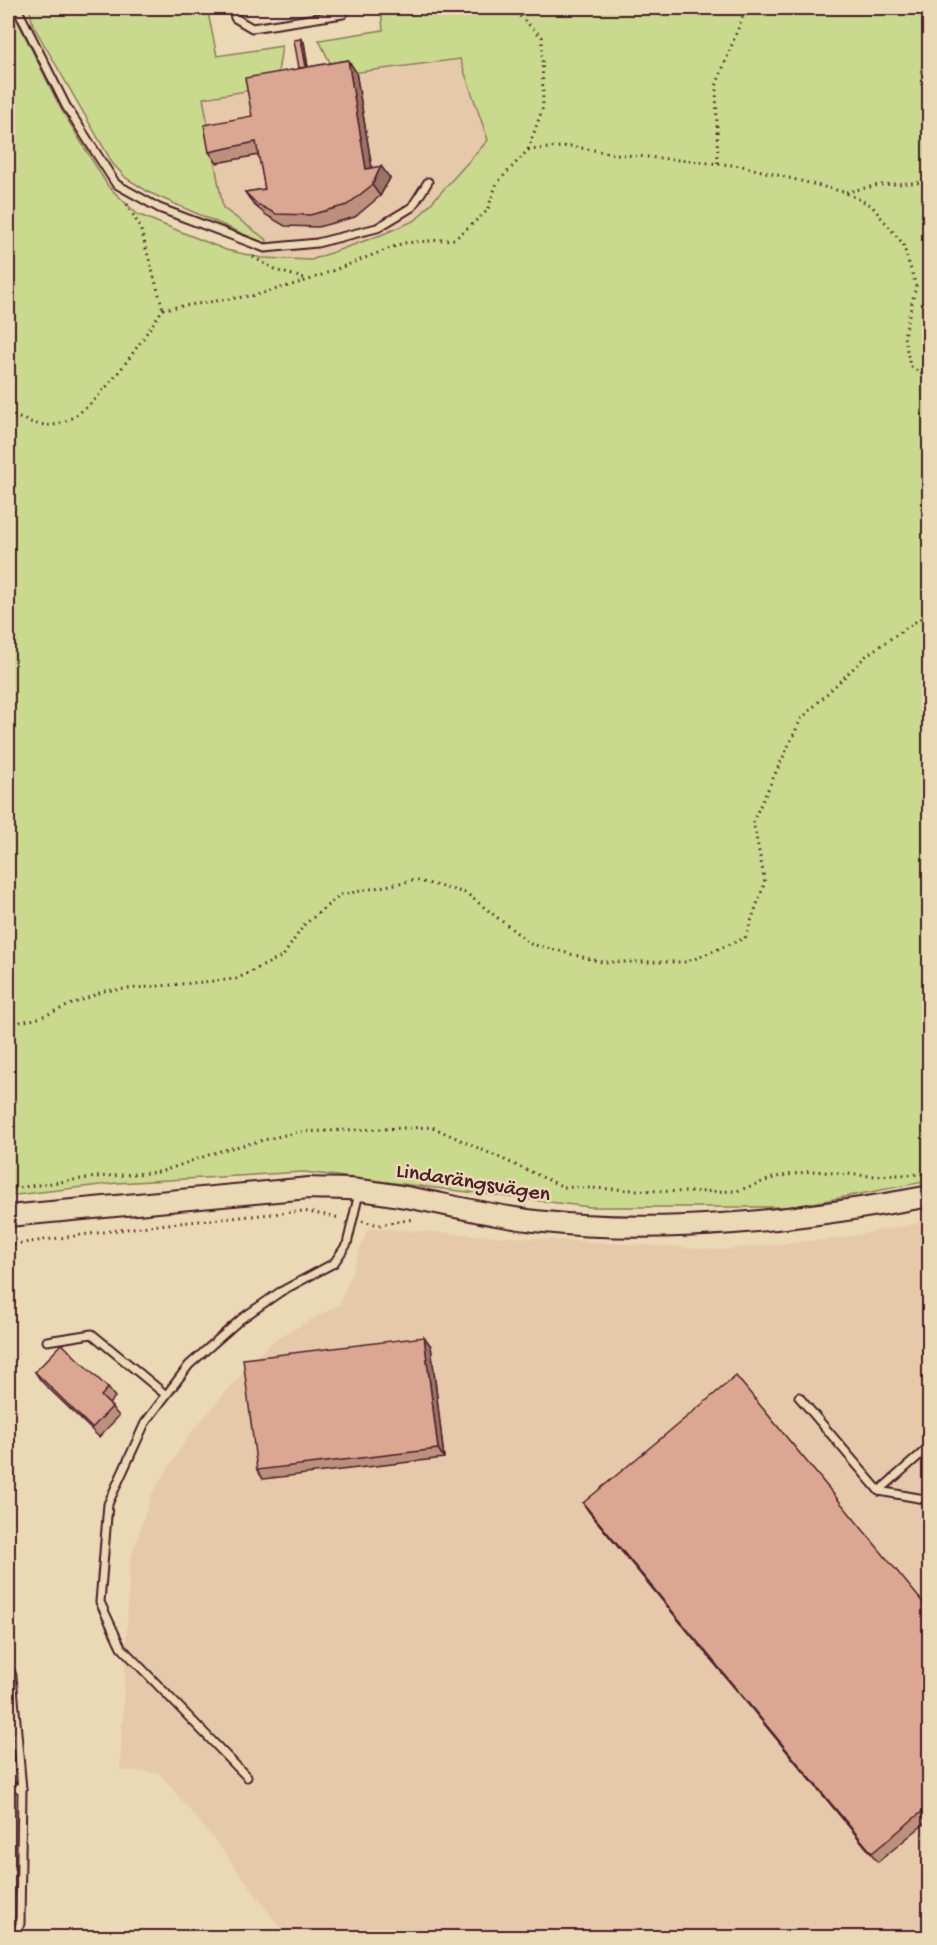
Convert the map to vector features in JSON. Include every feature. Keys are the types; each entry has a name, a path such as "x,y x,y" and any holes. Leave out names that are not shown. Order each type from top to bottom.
{"street":[{"name":"Lindarängsvägen","path":"8,1216 309,1188 360,1190 534,1221 670,1226 739,1222 886,1204 930,1196"}],"lane":[{"path":"17,8 66,106 116,184 159,208 265,248 317,243 376,228 412,207 428,182"},
{"path":"233,8 236,18 252,28 343,14 347,8"},
{"path":"247,1777 121,1647 100,1602 108,1504 145,1423 189,1365 240,1319 280,1292 334,1263 347,1244 360,1190"},
{"path":"47,1341 92,1334 166,1395"},
{"path":"799,1397 879,1491 930,1500"},
{"path":"879,1491 930,1446"},
{"path":"8,1665 12,1676 22,1789 20,1924 14,1938"},
{"path":"8,1786 22,1789"}],"path":[{"path":"8,413 27,422 52,425 68,420 109,387 163,309 255,295 309,280 403,243 455,239 487,211 497,183 528,150 543,107 542,37 511,8"},
{"path":"718,164 716,86 746,8"},
{"path":"528,150 570,146 616,154 742,166 844,192 871,205 903,244 916,286 904,336 910,366 930,379"},
{"path":"844,192 879,185 930,182"},
{"path":"116,184 140,227 163,309"},
{"path":"233,236 256,260 309,280"},
{"path":"8,1024 36,1019 104,991 236,979 283,956 304,925 340,895 415,880 466,893 531,944 602,962 687,962 746,938 765,882 753,821 801,718 868,654 930,612"},
{"path":"8,1189 96,1177 160,1172 223,1150 297,1132 422,1127 432,1127 564,1187 686,1192 737,1191 776,1177 811,1171 870,1176 930,1173"},
{"path":"8,1245 147,1226 303,1211 354,1220"}],"shaded area":[{"path":"460,59 488,140 416,220 311,260 262,258 267,240 223,208 203,98 356,72"},
{"path":"929,1221 929,1937 287,1937 222,1849 159,1773 120,1770 130,1561 151,1496 189,1435 254,1359 276,1339 340,1304 368,1228 720,1250 841,1238"}],"green space":[{"path":"8,8 11,8 61,109 108,186 137,214 226,250 262,258 311,260 416,220 488,140 460,59 336,75 319,40 383,30 381,8 929,8 929,1181 792,1207 590,1207 304,1172 117,1183 8,1196"},
{"path":"29,8 207,8 217,56 282,46 276,86 203,98 223,208 267,240 266,244 150,193 126,178 113,164 33,25"}],"building":[{"path":"301,39 306,67 299,68 294,40"},
{"path":"348,60 366,169 381,166 372,185 347,205 310,215 276,214 257,204 245,192 265,189 256,142 209,152 204,125 252,116 245,78"},
{"path":"424,1337 438,1449 257,1470 243,1359"},
{"path":"62,1344 108,1388 101,1396 112,1407 92,1428 35,1372"},
{"path":"736,1376 930,1611 930,1805 872,1853 583,1503"}]}
